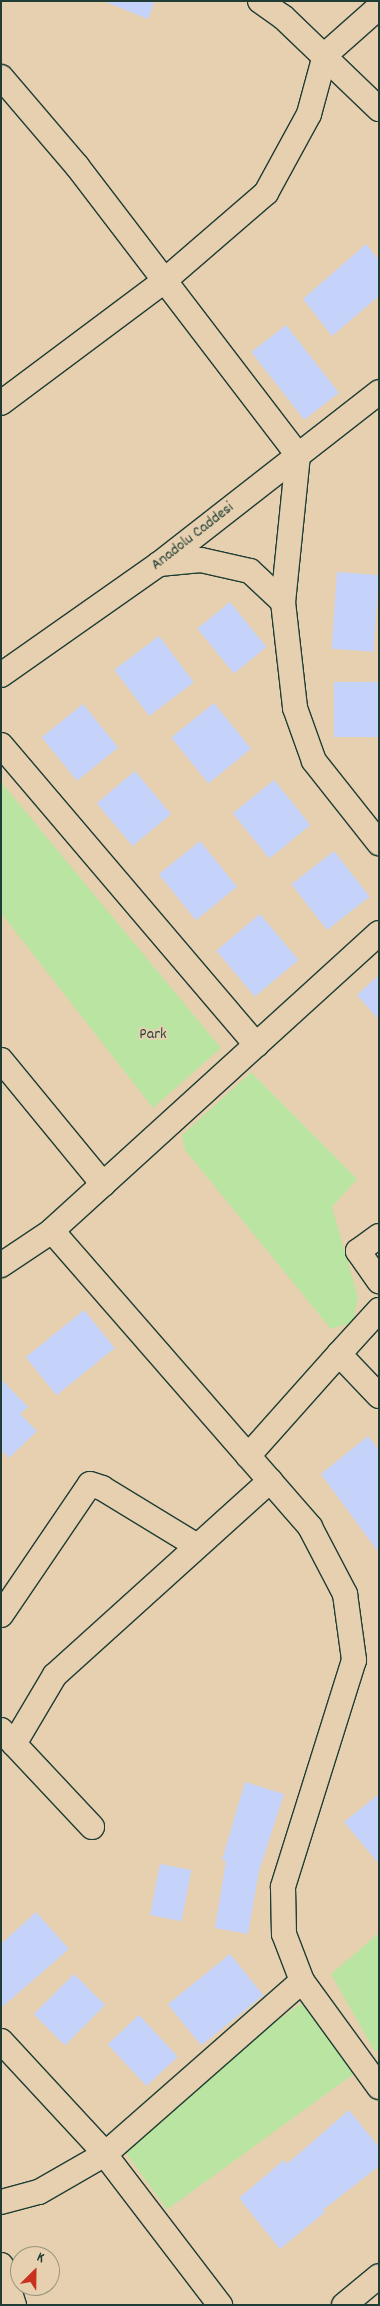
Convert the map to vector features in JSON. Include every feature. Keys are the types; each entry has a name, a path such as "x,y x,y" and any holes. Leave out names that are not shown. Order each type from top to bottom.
{"street":[{"path":"260,1 283,17 379,108"},
{"path":"1,403 164,281 266,193 309,114 325,55 379,7"},
{"path":"1,77 77,166 298,455 283,602 295,708 314,761 379,842"},
{"name":"Anadolu Caddesi","path":"1,676 159,564 298,455 375,402"},
{"path":"159,564 202,560 250,571 283,602"},
{"path":"1,746 256,1045"},
{"path":"1,1265 52,1231 379,933"},
{"path":"1,1060 103,1184"},
{"path":"52,1231 310,1527 344,1594 354,1660 283,1888 284,1934 302,1981 375,2073"},
{"path":"379,1236 358,1251 379,1281"},
{"path":"248,1456 379,1310"},
{"path":"339,1354 379,1396"},
{"path":"92,1827 8,1737 55,1675 270,1481"},
{"path":"1,1615 90,1484 102,1488 197,1546"},
{"path":"1,2202 39,2192 105,2154 302,1981"},
{"path":"1,2041 105,2154 220,2305"},
{"path":"1,2265 14,2305"},
{"path":"344,2305 379,2276"}],"green space":[{"name":"Park","path":"1,782 221,1048 153,1108 1,913"},
{"path":"251,1072 357,1179 332,1207 358,1297 353,1322 331,1329 185,1150 182,1135"},
{"path":"379,1933 379,2049 375,2052 331,1974"},
{"path":"303,2002 355,2073 167,2210 115,2138"}],"building":[{"path":"103,1 155,1 148,19"},
{"path":"366,244 379,260 379,296 332,336 303,299"},
{"path":"286,325 339,393 304,420 251,352"},
{"path":"337,572 379,575 374,652 332,649"},
{"path":"230,602 267,647 234,674 197,628"},
{"path":"159,636 194,682 149,716 114,670"},
{"path":"334,682 379,682 379,737 334,737"},
{"path":"214,703 251,749 208,783 171,738"},
{"path":"83,704 118,748 77,781 42,737"},
{"path":"135,771 171,814 133,846 97,803"},
{"path":"274,780 311,825 269,858 233,813"},
{"path":"200,841 237,887 196,920 159,874"},
{"path":"334,851 370,897 327,930 291,884"},
{"path":"260,914 299,960 255,997 216,951"},
{"path":"379,975 379,1020 357,995"},
{"path":"84,1310 115,1348 57,1395 26,1357"},
{"path":"1,1379 28,1407 20,1414 37,1431 9,1458 1,1450"},
{"path":"368,1436 379,1450 379,1553 321,1474"},
{"path":"245,1782 284,1794 259,1871 248,1934 215,1928 226,1861 222,1860"},
{"path":"379,1794 379,1864 344,1822"},
{"path":"160,1864 191,1870 181,1921 150,1915"},
{"path":"36,1912 69,1949 1,2008 1,1944"},
{"path":"230,1954 263,1995 201,2046 168,2004"},
{"path":"74,1974 105,2005 65,2045 34,2014"},
{"path":"139,2015 178,2057 146,2086 108,2044"},
{"path":"349,2110 379,2147 379,2166 323,2210 325,2212 280,2249 239,2198 284,2160 287,2164"}]}
